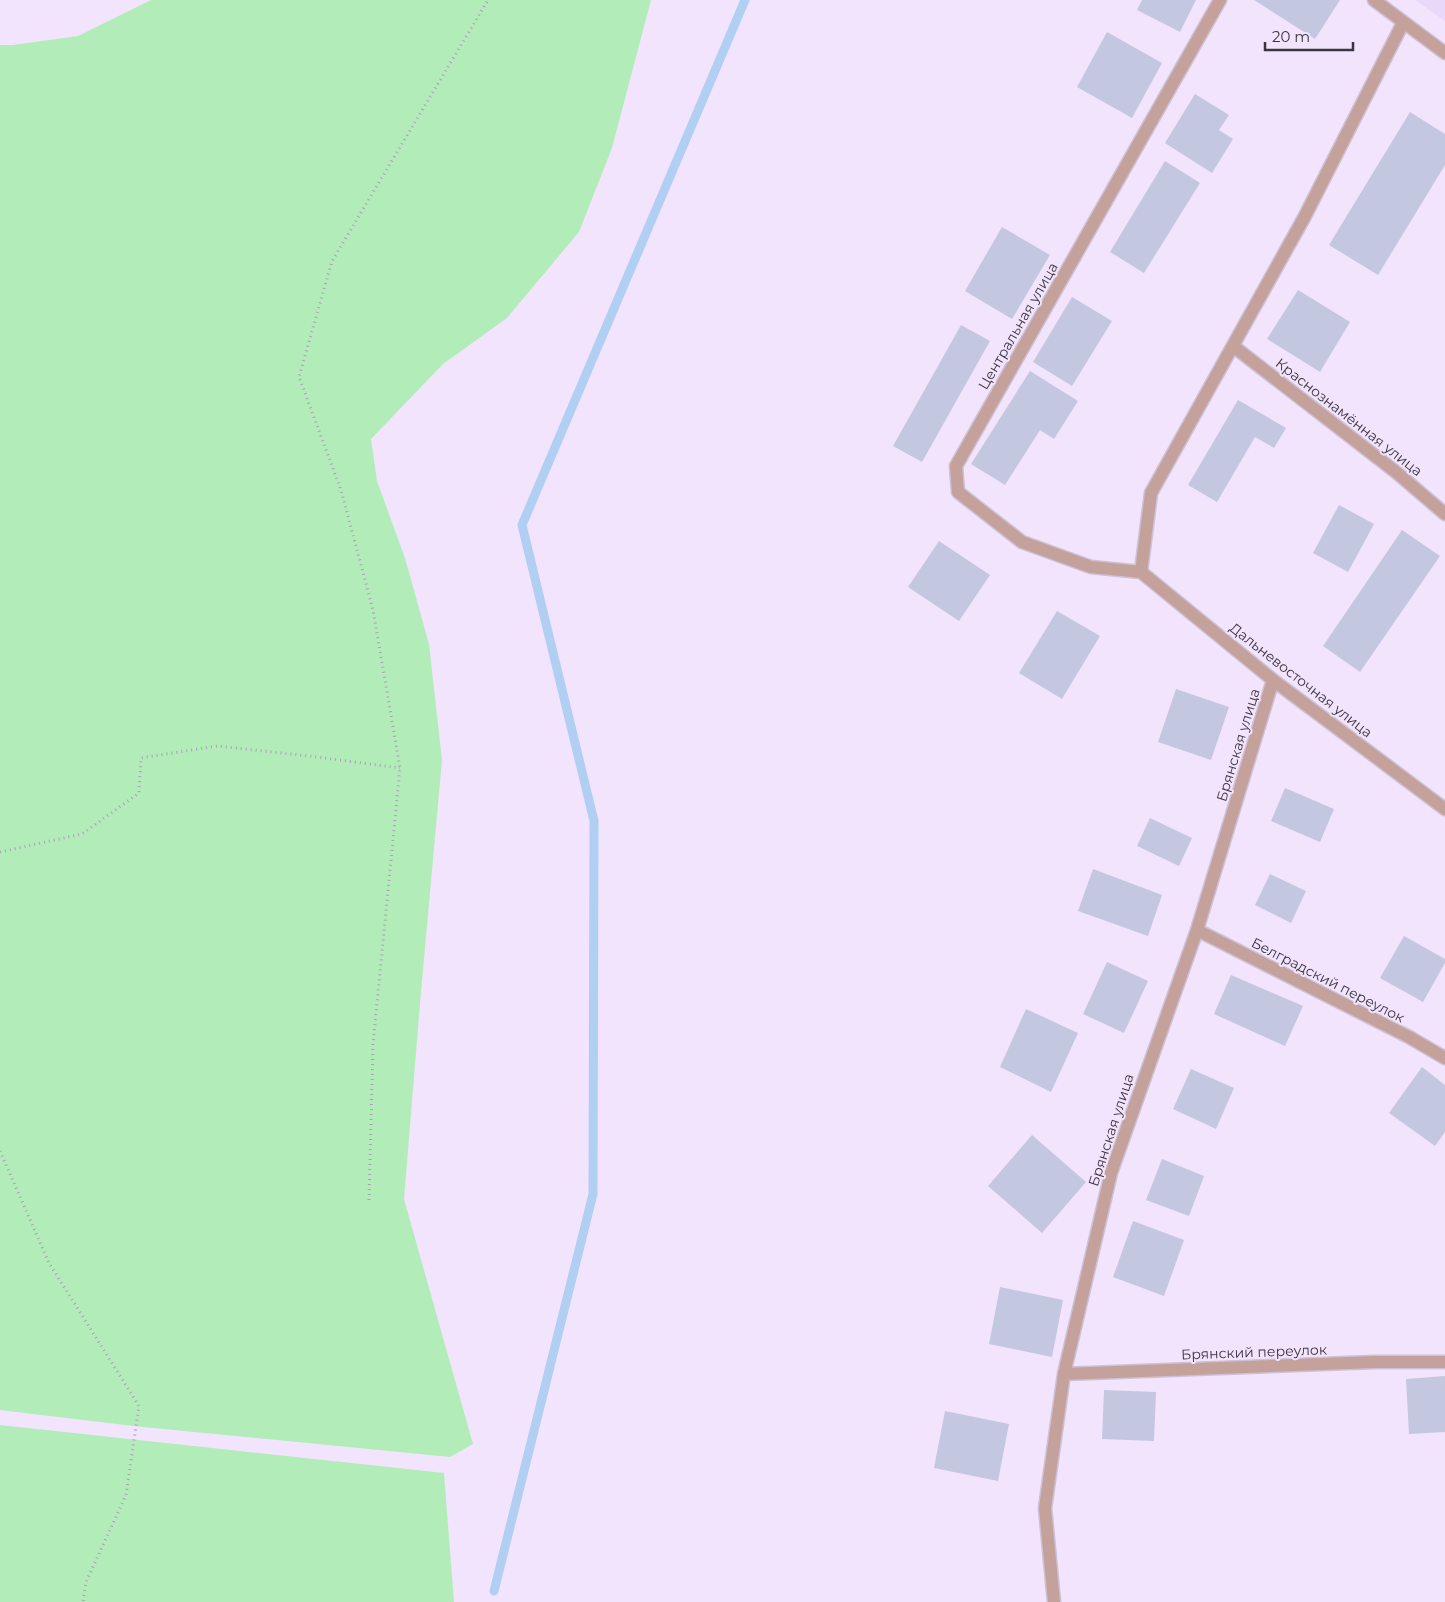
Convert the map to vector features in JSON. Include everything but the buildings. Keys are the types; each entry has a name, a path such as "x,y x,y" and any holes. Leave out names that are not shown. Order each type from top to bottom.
{"street":[{"name":"Центральная улица","path":"1141,572 1091,566 1022,542 958,492 956,466 1220,0"},
{"path":"1374,0 1445,53"},
{"path":"1141,572 1151,493 1305,216 1403,23"},
{"name":"Краснознамённая улица","path":"1233,346 1396,472 1445,514"},
{"name":"Дальневосточная улица","path":"1141,572 1273,680 1445,809"},
{"name":"Брянская улица","path":"1054,1602 1045,1508 1064,1374 1111,1173 1197,930 1273,680"},
{"name":"Белградский переулок","path":"1197,930 1409,1037 1445,1058"},
{"name":"Брянский переулок","path":"1064,1374 1374,1362 1445,1362"}],"path":[{"path":"369,1200 373,1044 400,768 373,610 341,490 299,378 332,261 488,0"},
{"path":"0,852 82,834 139,793 141,758 217,746 400,768"},
{"path":"0,1151 49,1263 139,1406 126,1495 86,1582 83,1602"}],"shaded area":[{"path":"1415,0 1445,0 1445,21"}],"green space":[{"path":"151,0 651,0 612,148 579,232 507,318 443,364 371,439 377,481 405,558 429,644 442,760 404,1199 473,1444 450,1457 133,1426 0,1410 0,45 78,36"},
{"path":"0,1425 444,1473 454,1602 0,1602"}],"waterway":[{"path":"494,1591 593,1194 594,821 522,525 745,0"}]}
